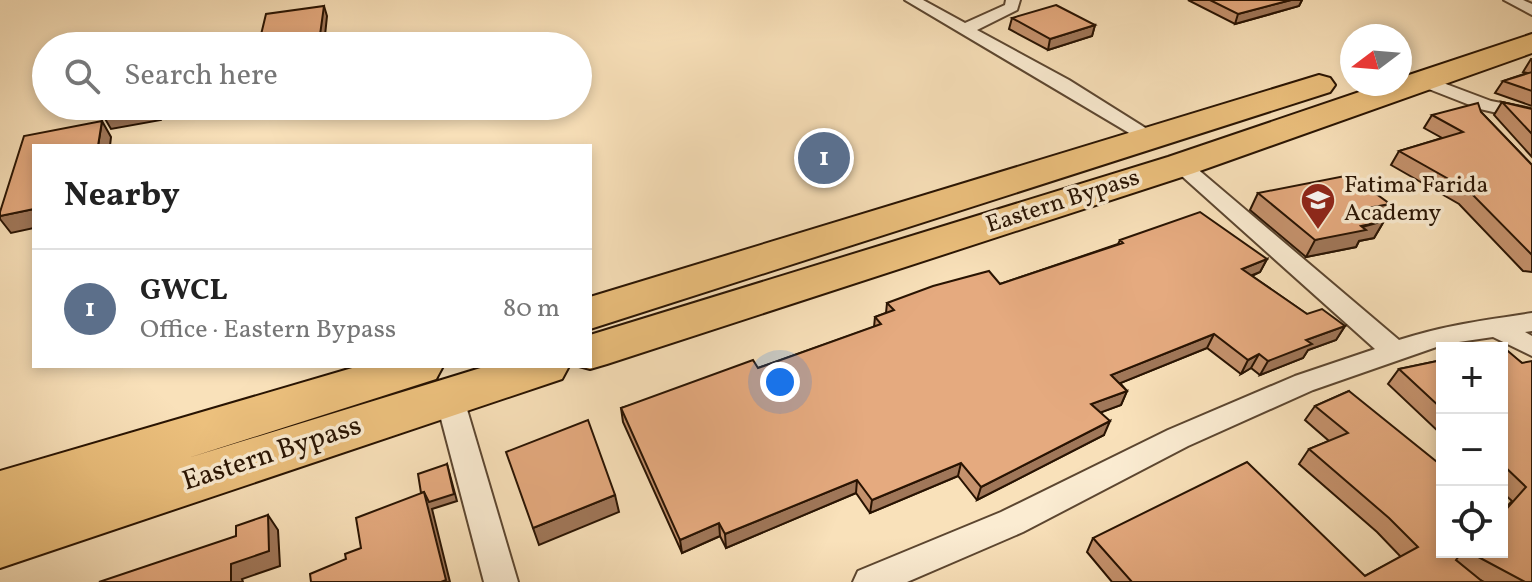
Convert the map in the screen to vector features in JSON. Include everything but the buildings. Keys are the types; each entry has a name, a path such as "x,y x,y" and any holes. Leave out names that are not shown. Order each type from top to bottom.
{"highway":[{"name":"Eastern Bypass","path":"1412,70 1532,20"},
{"name":"Eastern Bypass","path":"1412,70 1532,43"},
{"name":"Eastern Bypass","path":"592,312 1340,79"},
{"name":"Eastern Bypass","path":"592,351 1181,165 1348,96"},
{"name":"Eastern Bypass","path":"0,495 434,381 530,368"},
{"name":"Eastern Bypass","path":"0,542 434,381"}],"street":[{"path":"912,0 1153,139"},
{"path":"965,29 998,16 1012,7 1013,0"},
{"path":"1511,0 1532,10"},
{"path":"1412,70 1486,105 1532,115"},
{"path":"1486,105 1481,110 1482,119 1491,131"},
{"path":"1181,165 1393,350"},
{"path":"870,582 1012,522 1178,438 1304,383 1393,350 1492,325 1529,330"},
{"path":"434,381 501,582"}],"place":[{"name":"GWCL","path":"824,158"},
{"name":"Fatima Farida Academy","path":"1318,231"}]}
